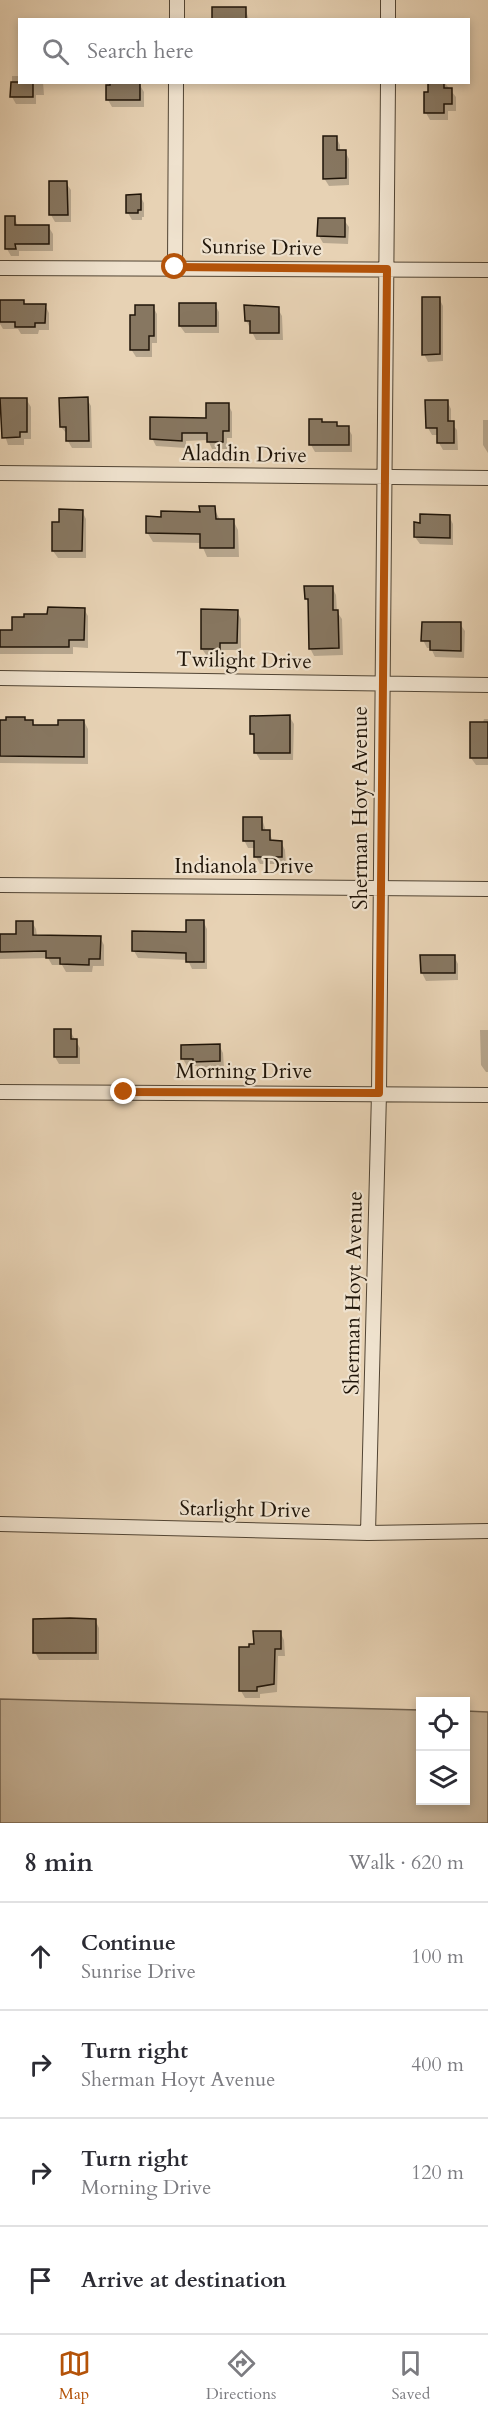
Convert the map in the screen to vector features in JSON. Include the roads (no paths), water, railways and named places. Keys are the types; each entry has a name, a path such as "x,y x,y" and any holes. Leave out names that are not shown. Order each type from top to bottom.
{"street":[{"path":"177,0 177,18"},
{"path":"388,0 388,18"},
{"path":"175,267 177,84"},
{"name":"Sherman Hoyt Avenue","path":"368,1533 379,1093 388,84"},
{"name":"Sunrise Drive","path":"0,268 488,270"},
{"name":"Aladdin Drive","path":"0,473 488,478"},
{"name":"Twilight Drive","path":"0,678 488,685"},
{"name":"Indianola Drive","path":"0,885 488,889"},
{"name":"Morning Drive","path":"0,1092 488,1095"},
{"name":"Starlight Drive","path":"0,1524 368,1533 488,1531"}]}
